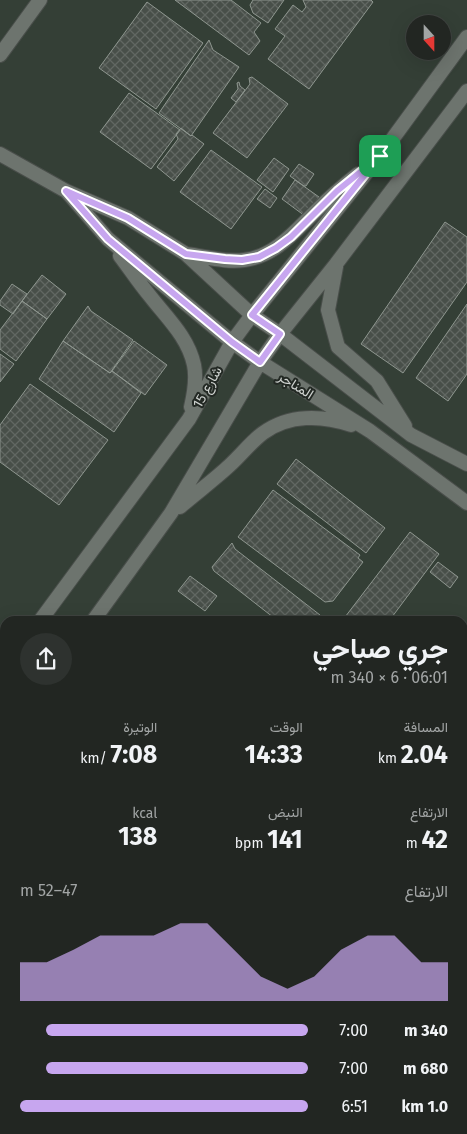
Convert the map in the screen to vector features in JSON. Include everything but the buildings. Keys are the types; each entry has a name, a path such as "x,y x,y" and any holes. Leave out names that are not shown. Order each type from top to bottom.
{"street":[{"path":"0,55 40,0"},
{"name":"شارع 15","path":"44,616 189,419 232,342 380,156 467,37"},
{"path":"96,616 171,513 260,362 467,91"},
{"name":"المناجر","path":"0,154 66,191 128,218 186,254 252,315 280,334 411,435 467,464"},
{"name":"شارع 15","path":"186,254 242,260 259,257 291,237 337,191 380,156"},
{"name":"المناجر","path":"66,191 108,239 140,284 173,322 182,337 194,365 194,393 189,419"},
{"name":"المناجر","path":"108,239 232,342 260,362 370,431 467,503"},
{"path":"336,264 328,310 338,346 377,381 411,435"},
{"path":"171,513 220,474 264,433 276,425 294,419 311,418 343,422 370,431"}],"shaded area":[{"path":"0,0 467,0 467,616 0,616"}],"route":[{"path":"380,156 252,315 280,334 260,362 232,342 108,239 66,191 128,218 186,254 242,260 259,257 291,237 337,191 380,156"}]}
